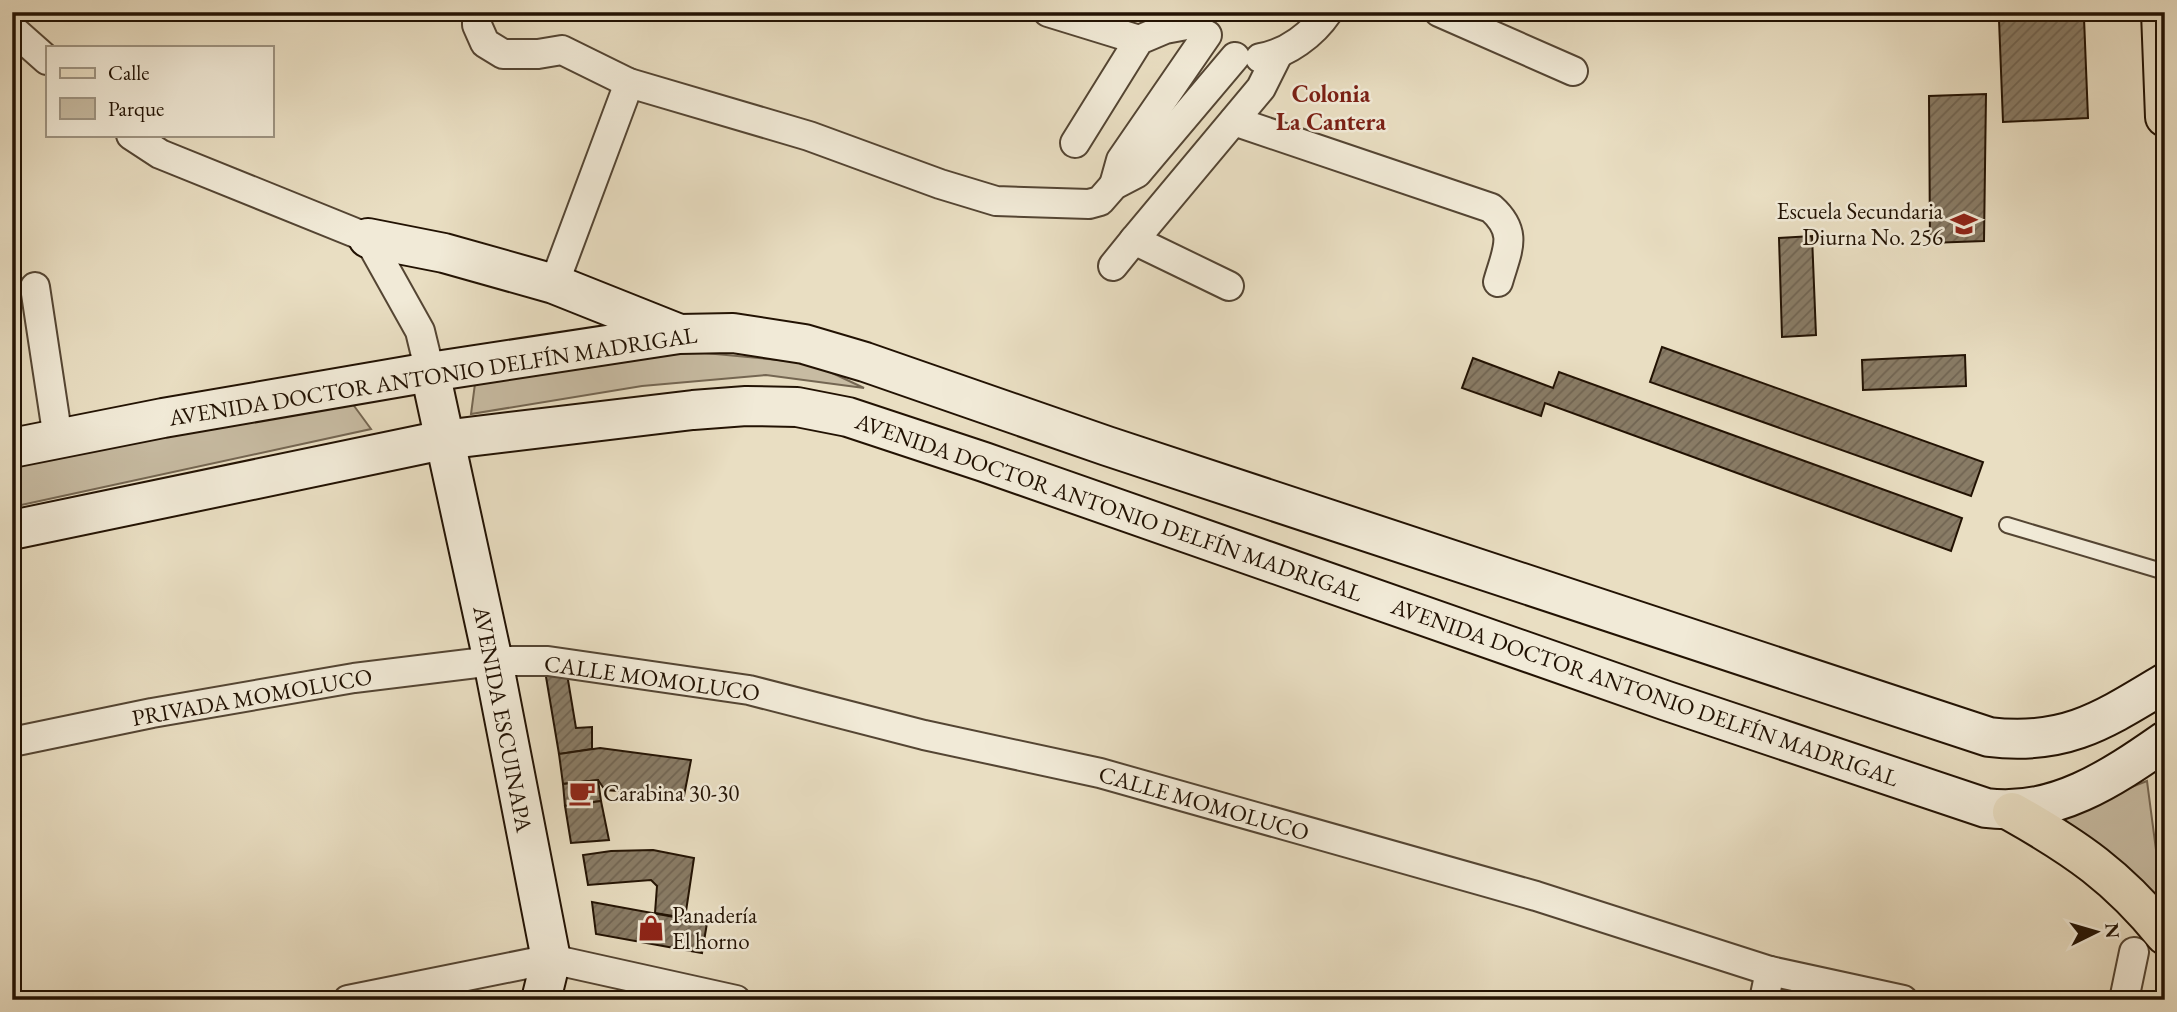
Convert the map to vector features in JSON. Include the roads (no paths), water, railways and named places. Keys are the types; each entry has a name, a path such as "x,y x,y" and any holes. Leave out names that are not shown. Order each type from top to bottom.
{"main road":[{"path":"2161,12 2165,117"},
{"path":"368,237 444,253 554,284 679,334"},
{"name":"AVENIDA DOCTOR ANTONIO DELFÍN MADRIGAL","path":"12,448 430,372 679,334 733,333 804,344 865,362 1107,446 1989,737 2022,741 2057,737 2082,728 2165,683"},
{"name":"AVENIDA ESCUINAPA","path":"430,372 493,661 551,959 541,1000"},
{"name":"AVENIDA DOCTOR ANTONIO DELFÍN MADRIGAL","path":"12,530 443,440 746,405 797,407 848,417 1667,701 1986,808 2012,811 2050,804 2116,776 2165,741"},
{"path":"2012,811 2066,842 2105,870 2141,906 2149,944"}],"street":[{"path":"477,12 477,25 485,43 503,54 538,54 562,50 629,83 809,136 940,184 996,201 1089,204 1100,201 1114,185 1137,173 1255,57 1318,27 1328,12"},
{"path":"1048,12 1139,40 1189,22 1255,57"},
{"path":"1439,12 1573,71"},
{"path":"1114,185 1121,160 1189,22"},
{"path":"12,29 46,59"},
{"path":"1075,143 1139,40"},
{"path":"1113,266 1261,88 1255,57"},
{"path":"554,284 629,83"},
{"path":"1234,121 1491,208 1506,221 1510,241 1498,282"},
{"path":"133,136 160,154 368,237 420,331 430,372"},
{"path":"1134,240 1229,286"},
{"path":"35,287 58,439"},
{"name":"PRIVADA MOMOLUCO","path":"12,742 152,713 354,678 493,661"},
{"name":"CALLE MOMOLUCO","path":"493,661 548,661 750,690 924,735 1100,773 1536,896 1770,971 1903,1000"},
{"path":"2124,1000 2149,944"},
{"path":"348,1000 551,959 736,1000"},
{"path":"1764,1000 1770,971"}],"lane":[{"path":"2007,525 2165,572"}],"place":[{"name":"Escuela Secundaria Diurna No. 256","path":"1964,224"},
{"name":"Carabina 30-30","path":"582,793"},
{"name":"Panadería El horno","path":"651,928"}],"district":[{"name":"Colonia La Cantera","path":"1331,108"}]}
